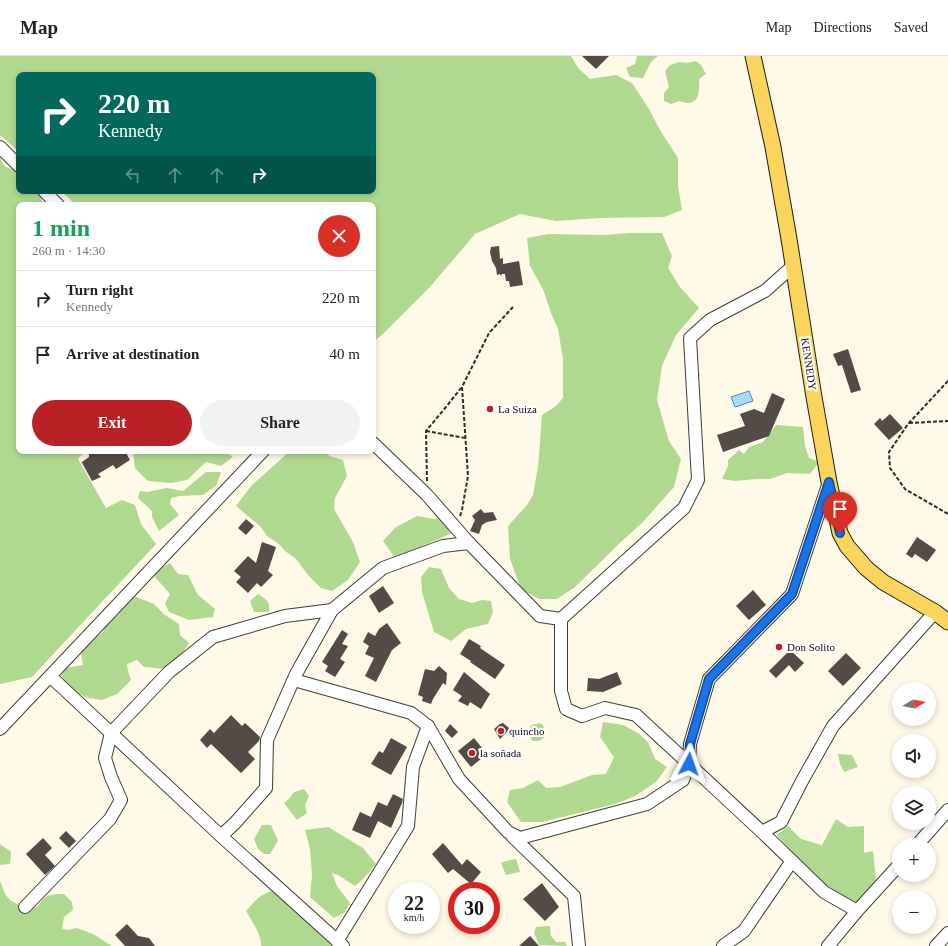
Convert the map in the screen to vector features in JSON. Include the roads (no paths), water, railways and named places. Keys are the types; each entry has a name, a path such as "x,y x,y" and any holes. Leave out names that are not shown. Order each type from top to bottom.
{"main road":[{"name":"KENNEDY","path":"753,56 773,147 829,482 840,533 847,546 866,568 883,582 935,612 948,622"}],"street":[{"path":"0,147 16,163"},
{"path":"47,194 55,202"},
{"path":"793,266 765,291 710,320 690,338 698,480 684,508 561,620 561,691 566,709 582,716 605,708 636,715 824,892 857,911"},
{"path":"376,446 427,494 540,616 561,620"},
{"path":"0,729 260,454"},
{"path":"508,832 520,838 647,804 683,780 689,764 690,744 709,679 792,594 829,482"},
{"path":"221,836 235,823 266,788 268,740 294,680 332,610 383,568 443,546 470,542"},
{"path":"25,907 110,819 121,800 111,778 106,758 111,733 169,672 213,636 285,616 332,610"},
{"path":"762,832 781,822 832,726 935,612"},
{"path":"50,676 221,836 340,943 408,826 413,767 428,726"},
{"path":"294,680 411,713 428,726 459,779 508,832 574,896 579,946"},
{"path":"923,838 948,810"},
{"path":"723,946 744,931 792,861"},
{"path":"828,946 892,873"},
{"path":"936,946 948,933"}],"water":[{"path":"749,391 753,401 735,407 731,397"}],"place":[{"name":"La Suiza","path":"490,409"},
{"name":"Don Solito","path":"779,647"},
{"name":"quincho","path":"501,731"},
{"name":"la soñada","path":"472,753"}]}
